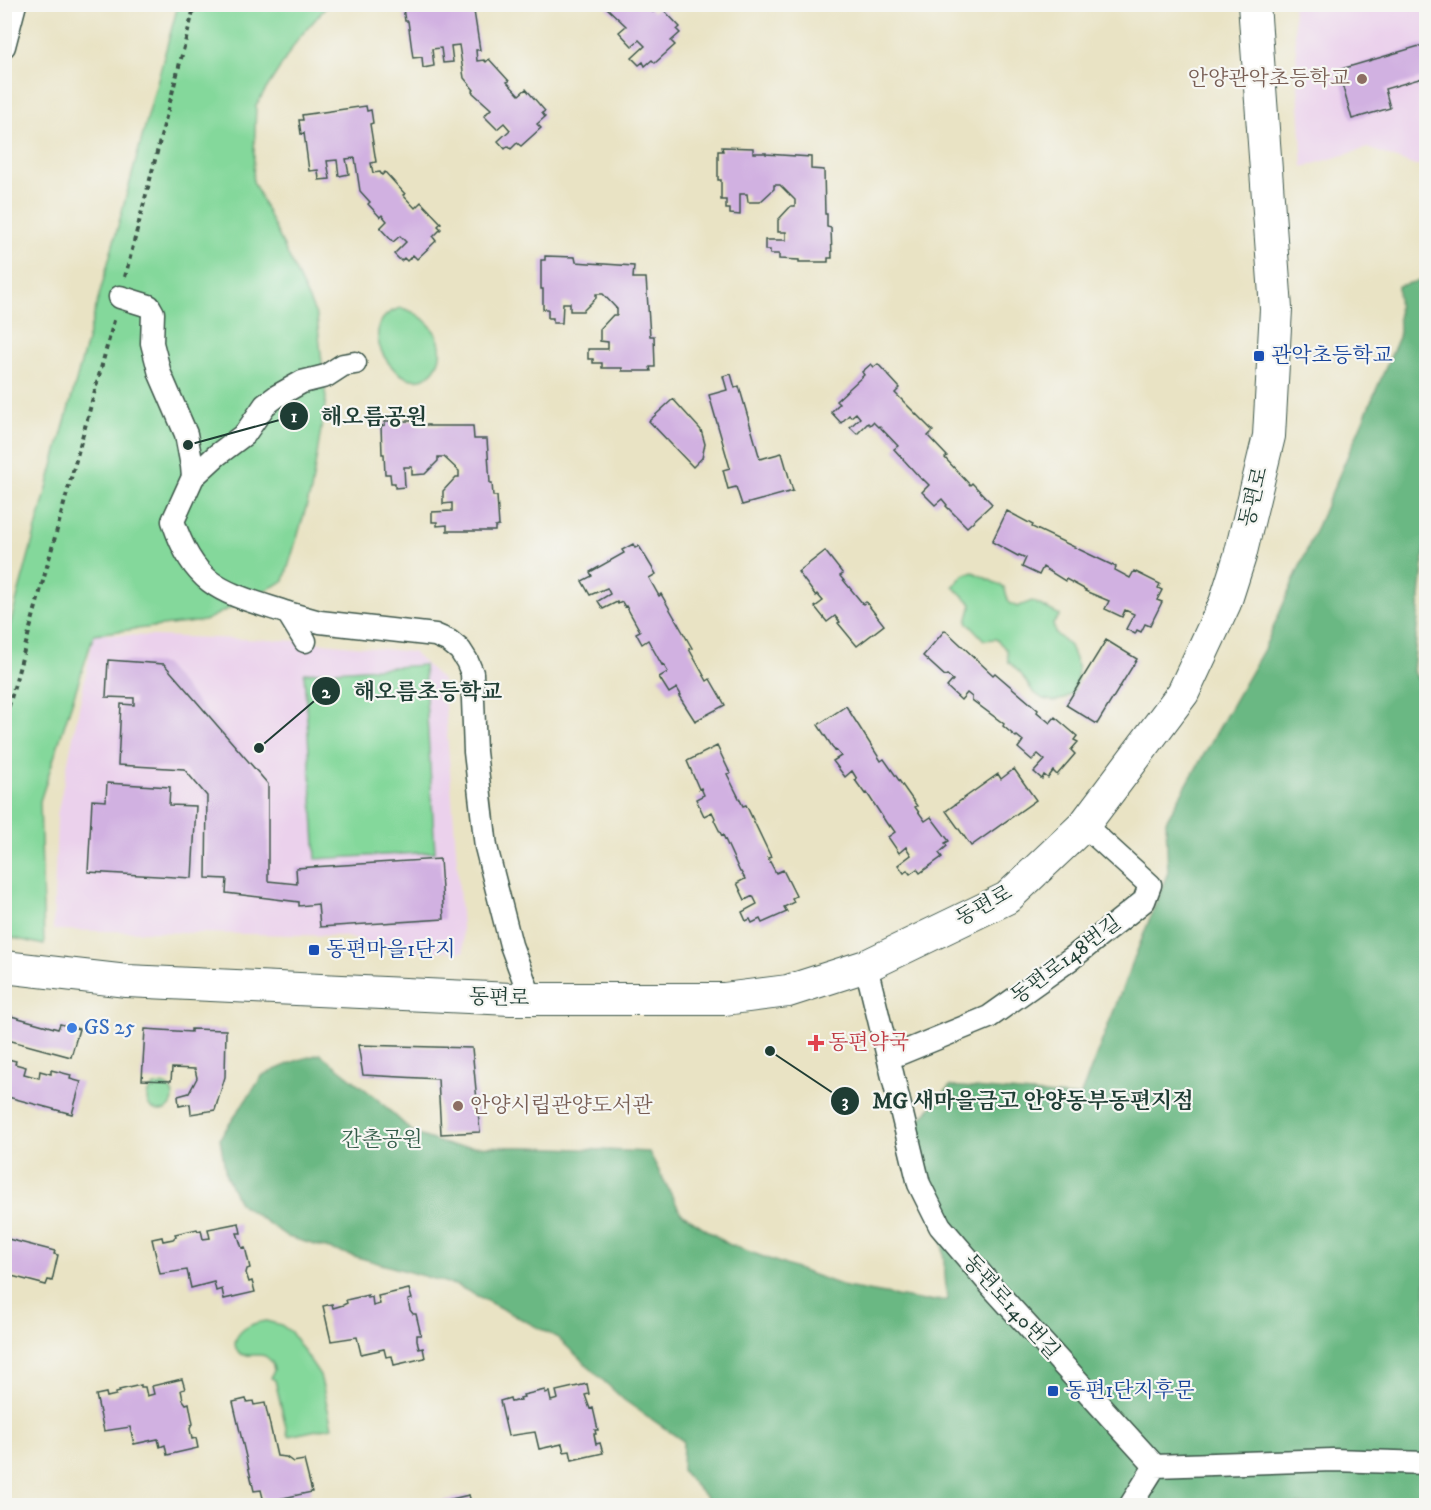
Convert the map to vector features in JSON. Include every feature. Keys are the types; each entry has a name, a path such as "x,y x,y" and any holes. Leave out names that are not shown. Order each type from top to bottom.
{"street":[{"path":"4,46 15,4"},
{"name":"동편로","path":"4,967 127,981 531,999 724,999 788,991 866,966 1006,898 1084,825 1183,693 1225,603 1240,556 1269,436 1276,309 1254,4"},
{"path":"120,297 149,306 153,313 152,343 160,374 186,434 193,477"},
{"path":"356,363 343,365 326,376 302,382 265,405 245,434 193,477 173,521 181,545 200,574 220,589 241,599 320,622 435,635 449,641 467,661 474,683 475,752 486,847 511,945 531,999"},
{"path":"288,614 305,641"},
{"name":"동편로148번길","path":"889,1058 989,1017 1072,958 1144,901 1149,885 1084,825"},
{"name":"동편로140번길","path":"866,966 920,1184 940,1226 994,1289 1155,1466"},
{"path":"1130,1506 1155,1466 1333,1460 1426,1463"}],"path":[{"path":"4,724 120,297 195,4"}],"shaded area":[{"name":"안양관악초등학교","path":"1293,5 1426,5 1426,162 1415,166 1368,148 1303,167"},
{"path":"94,634 305,641 413,652 443,681 464,952 393,949 342,936 53,930 57,815"}],"green space":[{"path":"178,5 328,5 298,39 256,105 253,181 317,317 326,399 311,491 284,581 204,621 94,634 40,801 44,945 4,936 5,643"},
{"name":"간촌공원","path":"1426,279 1426,536 1413,671 1426,692 1426,1505 713,1505 682,1471 683,1441 624,1400 558,1338 458,1286 288,1237 239,1203 226,1175 220,1138 263,1075 298,1060 320,1054 376,1098 415,1134 451,1146 649,1152 681,1213 728,1244 846,1287 924,1301 947,1300 941,1225 909,1132 950,1086 1080,1097 1168,872 1166,821 1264,649 1399,337 1398,286"},
{"path":"401,308 421,317 436,333 439,343 438,363 431,373 419,379 406,377 394,369 384,357 379,343 378,329 385,316"},
{"path":"973,572 1004,587 1009,603 1017,607 1032,601 1060,615 1053,624 1055,633 1070,646 1078,667 1077,682 1072,693 1064,699 1054,701 1043,699 1033,692 1021,674 1008,661 1007,650 996,639 984,640 967,622 972,604 953,587 963,575"},
{"path":"424,665 435,852 316,859 304,673"},
{"path":"160,1085 169,1089 173,1098 169,1107 160,1111 151,1107 147,1098 151,1089"},
{"path":"266,1321 281,1325 291,1332 320,1375 332,1427 288,1436 275,1380 271,1378 274,1370 272,1362 265,1356 243,1355 236,1350 236,1340 244,1329"}],"building":[{"path":"407,4 476,4 477,11 474,11 480,50 476,50 477,61 486,62 489,59 519,95 526,89 545,111 542,113 545,117 537,124 541,128 521,146 517,143 511,149 508,146 505,149 498,141 510,130 504,123 497,129 484,116 491,109 472,92 474,90 464,78 459,45 451,46 453,62 443,63 441,48 432,49 434,66 423,68 422,57 413,58 408,21 405,21 403,8 407,7"},
{"path":"607,4 647,4 653,12 660,6 680,27 677,30 680,33 671,41 675,45 655,63 652,60 645,66 643,62 639,65 632,58 645,46 639,40 632,46 619,32 626,26 607,8 609,6"},
{"path":"1426,44 1426,77 1385,89 1390,108 1352,119 1338,70"},
{"path":"366,106 367,111 371,110 373,123 370,124 376,162 371,163 373,173 380,172 382,175 385,172 415,208 421,202 441,223 438,226 441,229 433,237 436,241 417,259 413,255 407,261 404,258 401,261 394,254 406,242 400,236 393,242 380,228 387,221 368,204 370,202 360,191 355,158 346,159 349,174 339,176 337,160 327,161 330,179 319,180 318,170 309,171 304,133 301,134 299,120 303,120 302,115"},
{"path":"722,147 753,148 753,153 811,157 811,169 824,170 825,214 827,214 827,227 831,228 832,258 828,258 828,262 779,259 779,254 770,254 770,250 765,250 765,240 786,240 786,232 778,232 778,220 791,206 795,206 795,200 780,185 774,185 774,189 760,202 748,202 747,194 740,194 740,215 730,214 730,209 726,209 726,200 721,200 721,180 718,180 718,151 723,151"},
{"path":"545,256 575,257 576,262 634,266 633,278 646,278 650,336 654,336 655,367 650,367 651,371 602,368 602,363 593,363 593,359 588,359 588,349 608,349 608,342 600,341 600,329 613,315 617,315 617,309 603,294 596,294 596,298 583,311 570,311 570,303 563,303 562,323 553,323 553,318 548,318 548,309 543,309 543,289 541,289 541,260 545,260"},
{"path":"871,364 874,367 878,364 900,388 895,393 933,431 928,436 947,456 945,458 970,485 972,483 992,504 967,527 942,499 935,505 922,492 929,485 894,449 898,446 879,426 873,422 870,425 868,423 857,434 850,427 860,418 856,413 851,417 849,415 841,423 831,412 839,404 836,401 864,375 862,372"},
{"path":"731,374 735,388 739,386 760,459 782,453 793,491 742,505 736,487 728,489 723,470 730,468 709,395 727,390 723,376"},
{"path":"673,399 701,430 705,444 702,458 693,467 649,421"},
{"path":"385,421 415,421 415,425 429,426 473,426 474,439 487,439 490,483 492,483 493,496 497,496 499,526 495,527 495,531 447,531 447,525 437,526 437,522 432,522 432,512 452,511 452,503 443,504 443,491 456,477 459,477 459,471 444,457 438,457 438,461 425,474 412,475 412,467 404,467 405,487 395,488 395,483 391,483 390,474 385,474 384,454 382,454 381,426 385,425"},
{"path":"1007,511 1033,525 1032,527 1116,567 1115,570 1130,578 1134,571 1160,584 1158,588 1162,590 1157,600 1162,602 1150,626 1145,624 1141,632 1137,630 1135,634 1126,629 1134,614 1125,610 1122,617 1105,609 1109,601 1085,591 1066,579 1065,581 1043,567 1039,575 1022,567 1026,558 992,542"},
{"path":"633,544 635,548 639,546 656,574 649,578 659,596 661,594 692,648 689,649 707,681 710,679 725,705 695,721 679,696 681,695 677,688 669,693 659,677 668,672 648,640 642,644 636,633 640,631 626,606 622,602 618,604 617,602 603,609 598,601 610,594 607,588 590,595 582,581 592,576 590,572 624,553 622,550"},
{"path":"825,551 843,574 840,576 863,604 866,602 884,625 857,646 835,616 827,622 815,607 823,601 817,594 816,596 798,572"},
{"path":"945,630 993,675 995,673 1050,723 1055,717 1077,736 1074,740 1078,742 1071,750 1075,754 1057,775 1053,771 1048,778 1044,775 1042,779 1034,772 1045,760 1038,754 1032,760 1018,748 1023,741 972,700 967,693 961,700 947,687 953,680 945,676 923,656"},
{"path":"1106,640 1137,659 1097,724 1066,705"},
{"path":"108,660 164,664 268,784 268,881 297,884 296,868 440,859 444,919 320,927 318,904 299,906 299,902 226,893 227,879 206,878 207,796 184,769 118,765 121,704 134,705 134,698 106,697"},
{"path":"846,706 881,761 884,759 925,821 931,817 949,841 939,853 942,857 920,873 917,869 910,874 907,870 904,873 898,865 911,855 906,847 899,853 888,837 895,832 855,780 857,779 852,771 845,777 833,761 841,756 835,751 818,725"},
{"path":"717,746 730,773 727,774 743,806 746,805 771,857 768,858 776,873 783,870 796,896 792,898 794,902 784,907 787,912 762,923 760,919 752,923 750,919 746,921 742,912 757,904 753,896 745,900 737,883 745,879 712,812 704,816 696,799 704,795 687,761"},
{"path":"1014,769 1036,800 971,846 946,811 998,774 1001,779"},
{"path":"107,783 170,787 169,805 196,806 192,878 88,872 92,800 106,801"},
{"path":"4,1014 58,1029 60,1024 79,1029 71,1057 4,1039"},
{"path":"145,1029 191,1032 191,1029 226,1030 225,1077 215,1110 191,1114 190,1104 179,1106 178,1096 189,1093 197,1078 195,1069 172,1068 171,1081 142,1080"},
{"name":"안양시립관양도서관","path":"358,1045 472,1048 480,1132 441,1134 438,1079 363,1075"},
{"path":"4,1058 26,1067 24,1074 39,1078 40,1071 51,1074 51,1070 71,1075 70,1079 81,1082 72,1114 4,1096"},
{"path":"239,1223 241,1233 237,1233 242,1248 245,1247 250,1268 246,1273 249,1282 252,1281 255,1292 224,1299 222,1289 216,1291 214,1282 191,1288 187,1270 160,1274 152,1239 162,1237 163,1241 173,1239 175,1234 197,1229 201,1230 203,1239 210,1238 208,1229"},
{"path":"4,1238 55,1251 54,1254 58,1255 52,1281 48,1280 46,1285 4,1274"},
{"path":"409,1289 412,1299 408,1300 410,1310 416,1314 421,1335 417,1335 419,1349 423,1348 425,1358 394,1365 392,1356 386,1357 384,1349 361,1354 357,1337 331,1341 323,1306 332,1304 333,1308 347,1303 346,1300 368,1295 368,1298 372,1297 373,1306 380,1304 378,1296"},
{"path":"182,1379 185,1389 181,1390 183,1400 186,1404 189,1403 193,1424 190,1429 192,1439 196,1438 198,1448 167,1455 165,1445 160,1447 158,1439 134,1444 130,1427 104,1431 96,1395 106,1393 107,1397 116,1395 120,1392 119,1390 141,1385 145,1387 147,1396 154,1394 152,1386"},
{"path":"587,1384 589,1394 585,1395 590,1409 593,1408 598,1430 595,1430 596,1434 594,1434 596,1444 600,1443 603,1453 572,1460 570,1451 564,1452 562,1444 539,1449 535,1432 508,1436 500,1401 510,1398 511,1402 521,1400 523,1395 545,1390 545,1393 549,1392 551,1401 558,1399 556,1391"},
{"path":"246,1399 247,1402 253,1401 254,1405 265,1403 277,1456 286,1457 293,1462 304,1460 312,1492 264,1502 261,1490 254,1491 233,1402"},
{"path":"469,1495 472,1506 439,1506 438,1502"}],"place":[{"name":"안양관악초등학교","path":"1362,79"},
{"name":"관악초등학교","path":"1259,356"},
{"name":"해오름공원","path":"188,445"},
{"name":"해오름초등학교","path":"259,748"},
{"name":"동편마을1단지","path":"314,950"},
{"name":"GS 25","path":"72,1028"},
{"name":"동편약국","path":"816,1043"},
{"name":"MG 새마을금고 안양동부동편지점","path":"770,1051"},
{"name":"안양시립관양도서관","path":"458,1106"},
{"name":"동편1단지후문","path":"1053,1391"}]}
